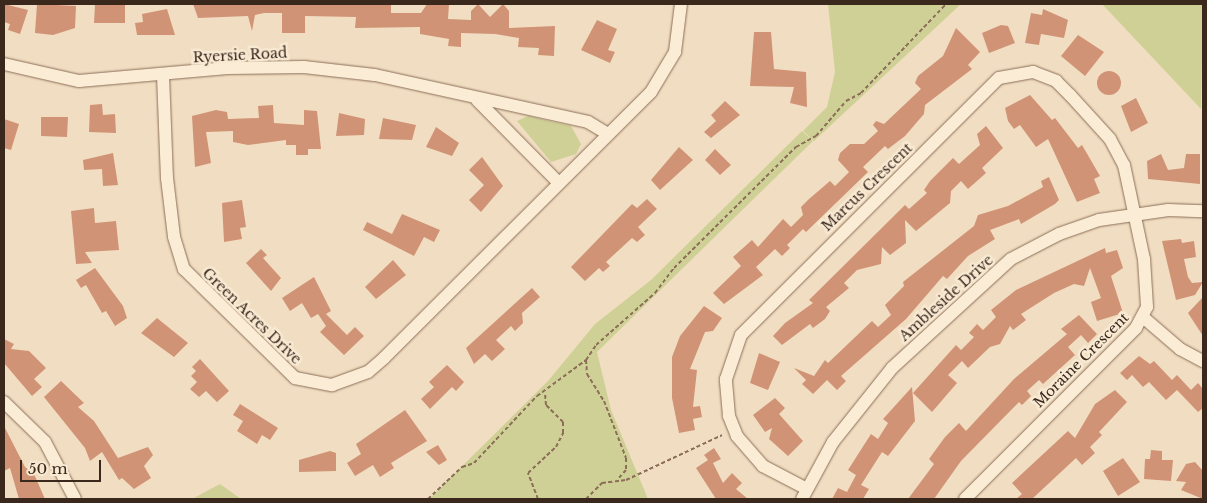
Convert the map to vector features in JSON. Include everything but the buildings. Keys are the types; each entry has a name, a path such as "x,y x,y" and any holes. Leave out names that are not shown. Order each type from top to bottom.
{"street":[{"name":"Green Acres Drive","path":"163,75 169,197 174,237 184,269 280,365 313,384 352,380 379,363 608,134 667,71 682,22 681,4"},
{"name":"Ryersie Road","path":"4,64 79,81 227,68 304,67 375,75 477,100 588,122 608,134"},
{"name":"Marcus Crescent","path":"805,494 763,466 737,436 729,416 726,379 741,335 999,78 1021,71 1044,74 1070,95 1117,152 1135,213"},
{"path":"477,100 558,182"},
{"name":"Ambleside Drive","path":"805,494 833,442 892,368 962,300 1012,260 1059,234 1135,213 1203,211"},
{"name":"Moraine Crescent","path":"964,499 1144,318 1149,295 1135,213"},
{"path":"1144,318 1180,349 1203,361"},
{"path":"4,402 45,442 76,499"}],"path":[{"path":"428,499 462,466 474,462 538,396 546,394 586,360 596,345 655,293 674,268 796,147 816,136 846,101 861,93 946,4"},
{"path":"586,360 588,374 604,401 626,458 626,470 616,481"},
{"path":"538,499 528,473 556,447 563,433 563,422 546,405 546,394"},
{"path":"586,499 602,483 616,481 722,434"}],"green space":[{"path":"828,4 961,4 814,141 803,131 827,107 835,72"},
{"path":"1102,4 1203,4 1201,109"},
{"path":"528,116 571,126 581,144 576,154 551,162 517,121"},
{"path":"802,131 813,141 597,352 611,410 648,499 429,499 548,381 595,324 651,280"},
{"path":"220,484 241,499 194,499 194,498"}]}
